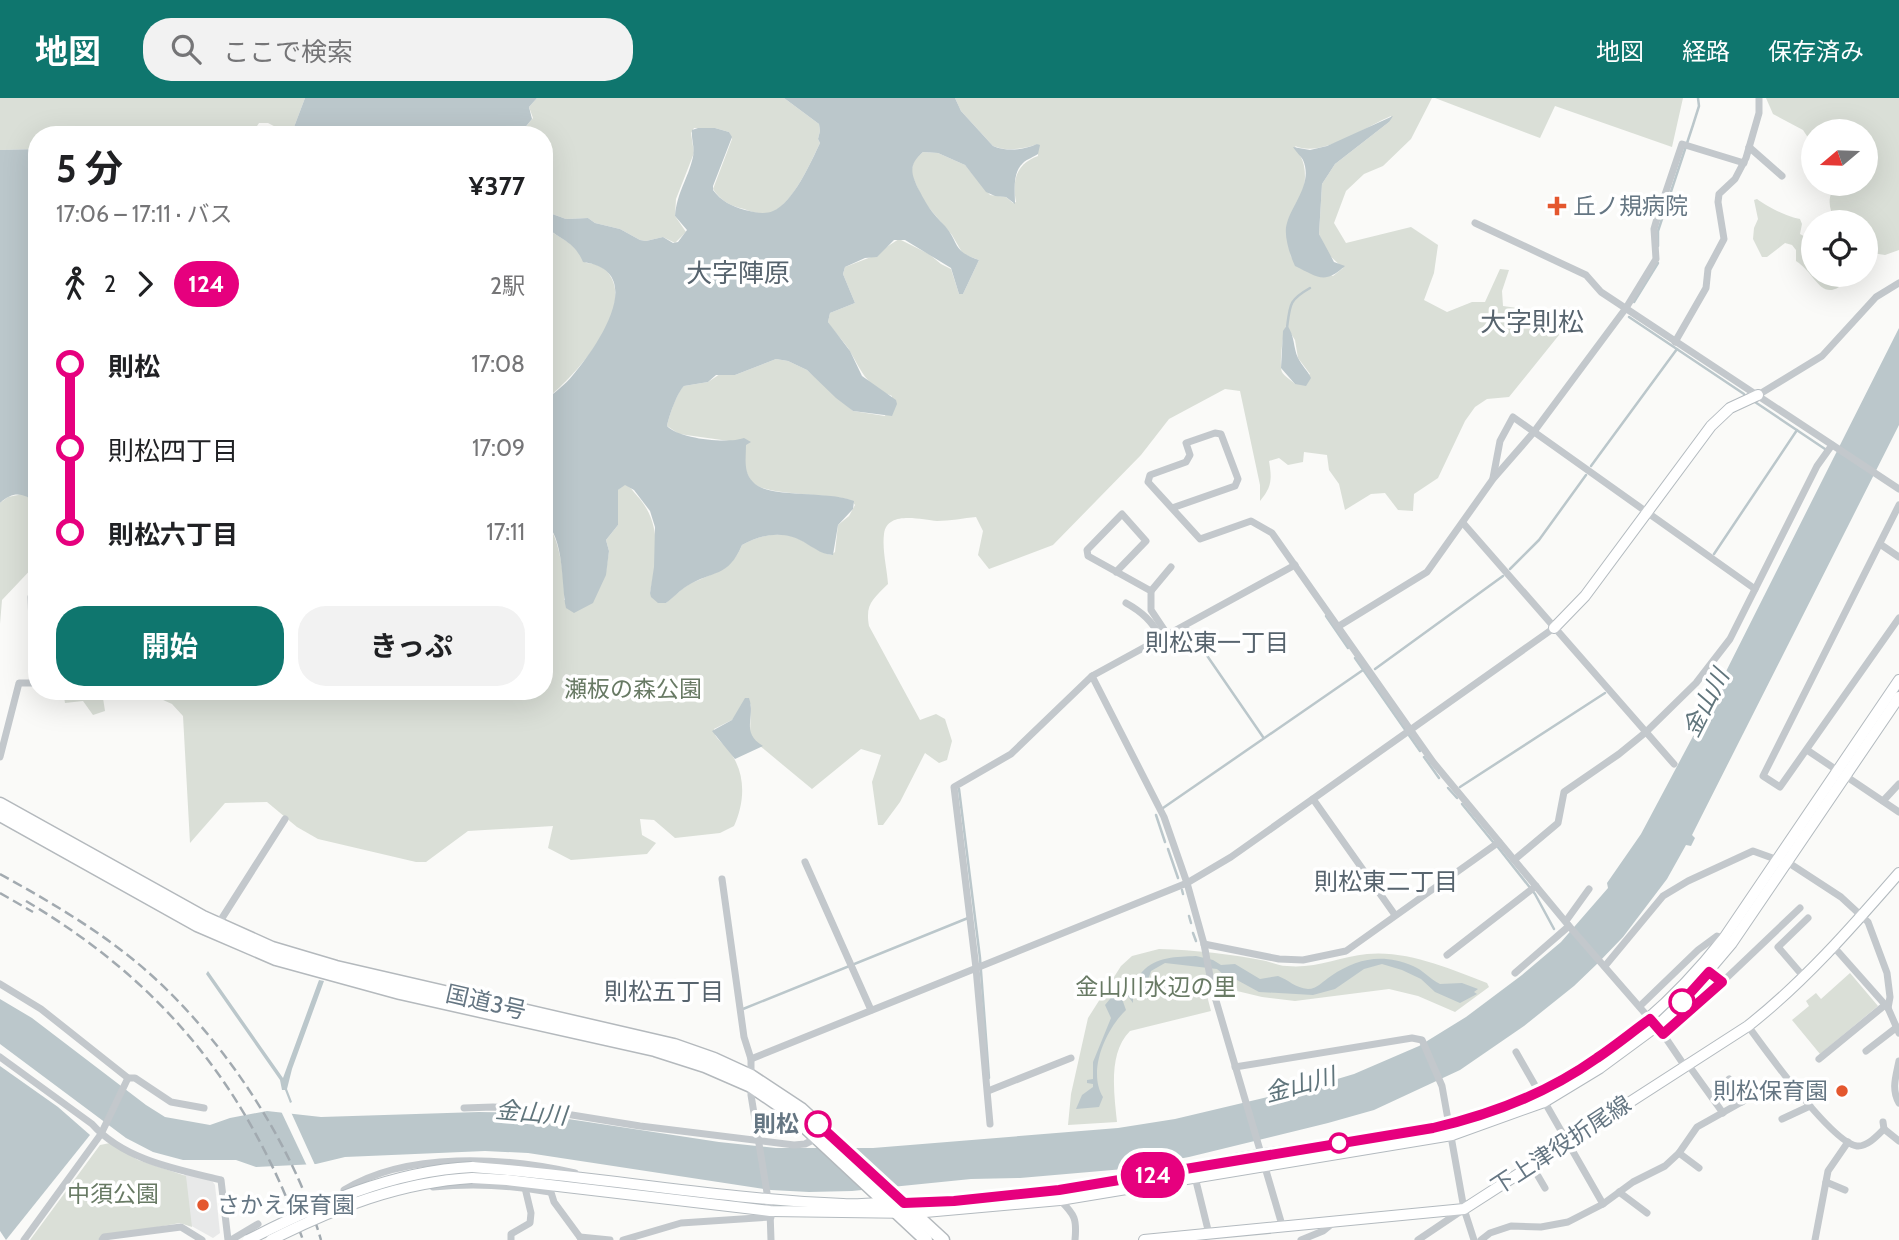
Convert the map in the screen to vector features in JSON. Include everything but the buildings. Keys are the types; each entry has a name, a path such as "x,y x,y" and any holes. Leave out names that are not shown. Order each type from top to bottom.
{"highway":[{"name":"国道3号","path":"0,804 265,955 329,975 656,1050 751,1081 801,1109 836,1140 901,1208 926,1240"},
{"name":"国道3号","path":"0,816 153,902 216,928"},
{"name":"国道3号","path":"751,1081 789,1112 874,1191 887,1196"},
{"name":"国道3号","path":"901,1208 914,1213 943,1240"}],"street":[{"path":"1675,342 1706,288 1708,268 1724,239 1718,202 1720,194 1735,179 1744,163 1759,113 1759,98"},
{"path":"1339,626 1427,572 1493,479 1533,433 1626,308 1656,259 1654,229 1685,145 1744,163"},
{"path":"1749,147 1782,176"},
{"path":"1475,223 1586,275 1601,292 1899,489"},
{"path":"751,1059 1186,883 1231,857 1554,628 1585,596 1711,426 1730,408 1758,395 1822,356 1876,297 1899,283"},
{"path":"1493,479 1500,441 1513,417 1755,589"},
{"path":"1172,508 1235,486 1238,479 1221,434 1215,433 1186,443 1190,455 1186,462 1150,475 1147,482 1200,539 1251,521 1272,533 1433,762 1568,925 1657,1026 1723,1112"},
{"path":"1514,860 1558,823 1564,792 1646,732 1696,683 1730,639 1817,466 1834,446"},
{"path":"1899,505 1763,776 1780,787 1899,618"},
{"path":"1116,572 1146,541 1122,514 1087,550 1088,556 1116,572 1151,591"},
{"path":"1463,523 1674,764"},
{"path":"1880,544 1899,557"},
{"path":"990,1124 976,968 954,787 1011,754 1092,676 1295,565"},
{"path":"1164,636 1151,610 1151,591 1171,567"},
{"path":"1126,603 1141,612 1164,636"},
{"path":"1092,676 1164,817 1204,944 1211,984 1282,1225"},
{"path":"623,1240 681,1223 770,1214 901,1208 1059,1190 1260,1155 1451,1129 1506,1106 1657,1026 1709,972 1732,943 1899,680"},
{"path":"0,757 19,683 28,683"},
{"path":"1841,773 1899,697"},
{"path":"1807,750 1899,812"},
{"path":"1884,801 1899,784"},
{"path":"1313,799 1395,915"},
{"path":"216,928 285,819"},
{"path":"1204,944 1279,959 1303,960 1346,951 1499,842"},
{"path":"1604,965 1662,896 1753,851 1782,861 1841,897 1862,915 1875,935 1887,973 1890,997 1887,1007 1819,1059"},
{"path":"1657,1026 1782,861"},
{"path":"805,862 871,1010"},
{"name":"下上津役折尾線","path":"1144,1240 1464,1209 1567,1140 1748,1026 1833,946 1899,873"},
{"path":"722,879 744,1037 751,1059 757,1140 770,1214 771,1240"},
{"path":"1447,955 1536,886"},
{"path":"1515,973 1568,925 1589,889"},
{"path":"914,1213 1060,1200 1264,1166 1451,1129 1544,1102 1600,1068 1722,982 1800,908"},
{"path":"1803,976 1778,947 1808,918"},
{"path":"1640,1006 1698,950 1717,936 1724,938"},
{"path":"1833,946 1887,1007 1898,1030 1866,1051"},
{"path":"1709,972 1722,982"},
{"path":"0,984 41,1009 128,1078 135,1078 171,1102 204,1108"},
{"path":"1748,1026 1789,1082 1848,1142 1856,1146 1864,1145 1884,1126 1899,1141"},
{"path":"1235,1067 1412,1038 1423,1042 1442,1086 1464,1209 1474,1240"},
{"path":"1516,1052 1603,1204"},
{"path":"0,1057 92,1124 101,1134 138,1157 221,1180 229,1240 258,1224"},
{"path":"988,1091 1071,1058"},
{"path":"1899,1061 1894,1095 1899,1103"},
{"path":"24,1240 101,1134 128,1078"},
{"path":"1729,1079 1742,1102"},
{"path":"1481,1240 1490,1233 1511,1226 1541,1227 1568,1222 1603,1204 1633,1182 1665,1166 1679,1153 1697,1127 1772,1085 1789,1082"},
{"path":"1782,1119 1810,1106"},
{"path":"464,1108 541,1110 640,1126 794,1144 805,1144 819,1139"},
{"path":"1815,1240 1828,1171 1848,1142"},
{"path":"1679,1153 1699,1168"},
{"path":"770,1214 550,1189 463,1184 400,1191 371,1201 347,1205 344,1190 374,1175 414,1166 493,1161 546,1166 659,1189 767,1200 848,1204 887,1196"},
{"path":"1531,1164 1545,1188"},
{"path":"248,1240 368,1186 429,1171 602,1179"},
{"path":"271,1240 373,1196 472,1172 550,1189"},
{"path":"1195,1177 1209,1234"},
{"path":"1826,1182 1845,1190"},
{"path":"511,1240 512,1234 530,1223 531,1213 525,1188"},
{"path":"550,1189 554,1202 581,1239 610,1240"},
{"path":"1619,1192 1647,1213"},
{"path":"1060,1200 1073,1213 1076,1223 1075,1240"},
{"path":"1419,1240 1464,1209"},
{"path":"1301,1240 1323,1231 1335,1222"},
{"path":"102,1240 104,1237 181,1227 202,1240"}],"shaded area":[{"path":"305,98 537,98 529,107 532,119 526,126 294,126"},
{"path":"784,98 955,98 961,111 993,146 1015,150 1040,145 1038,154 1019,167 1015,182 1015,204 1006,197 986,192 965,165 938,153 923,152 915,161 912,170 914,179 928,206 950,232 960,250 979,260 963,294 959,294 951,268 905,240 894,240 877,257 865,258 845,267 843,274 855,303 830,313 828,322 850,351 862,376 896,400 892,416 853,411 807,370 788,361 776,359 735,375 716,375 708,382 684,386 679,394 667,426 692,437 727,440 744,438 751,442 746,445 746,469 753,482 760,487 771,491 854,501 853,509 838,525 833,555 783,535 758,538 742,545 737,556 719,572 687,586 666,603 658,603 650,593 655,527 650,511 634,490 625,485 618,490 618,525 606,540 609,551 606,575 593,603 574,613 566,608 559,549 553,532 553,394 570,379 594,347 612,312 615,295 613,280 603,268 583,262 571,245 553,232 553,214 566,219 588,218 595,223 620,229 640,240 663,237 673,243 678,242 687,230 675,216 693,157 692,130 698,128 715,128 729,132 732,137 713,190 731,205 759,213 773,211 788,200 806,171 820,143 819,124"},
{"path":"1393,116 1335,164 1322,184 1319,234 1334,262 1345,266 1332,276 1321,277 1295,266 1286,228 1306,177 1303,160 1293,147 1310,150 1327,146"},
{"path":"28,149 28,498 14,495 0,503 0,150"},
{"path":"1287,325 1298,358 1311,378 1306,386 1295,384 1281,368 1283,331"},
{"path":"1899,328 1899,425 1692,835 1695,838 1691,846 1686,845 1667,879 1623,937 1574,986 1524,1026 1460,1070 1374,1110 1189,1157 1124,1169 1020,1178 971,1179 852,1191 771,1190 528,1153 485,1151 345,1157 316,1164 256,1167 236,1160 183,1160 153,1152 126,1138 0,1044 0,999 32,1018 165,1117 210,1125 267,1111 321,1117 529,1113 776,1148 873,1148 1118,1128 1175,1119 1354,1074 1419,1046 1466,1017 1561,942 1608,888 1607,883 1641,834 1699,725"},
{"path":"745,698 749,698 751,705 750,730 756,741 763,746 735,759 712,731 732,720"},
{"path":"1196,956 1221,965 1235,964 1260,979 1278,976 1308,989 1360,961 1381,959 1413,966 1440,984 1462,983 1478,989 1474,992 1477,994 1460,1003 1435,992 1421,979 1382,964 1364,969 1335,989 1313,995 1259,992 1237,980 1232,982 1217,969 1165,963 1151,971 1144,992 1133,993 1133,1003 1127,995 1121,996 1126,1010 1106,1039 1098,1063 1097,1075 1103,1097 1099,1107 1076,1109 1082,1095 1093,1087 1087,1080 1093,1079 1093,1062 1111,1018 1105,1005 1119,988 1121,981 1125,979 1130,985 1148,967 1160,960"},
{"path":"208,971 283,1078 319,980 324,981 292,1069 287,1089 292,1102 290,1103 285,1090 282,1090 280,1080 206,974"},
{"path":"0,1066 58,1107 90,1135 6,1240 0,1231"},
{"path":"184,1172 209,1176 215,1185 220,1233 213,1238 188,1224"}],"green space":[{"path":"0,98 305,98 294,126 259,123 257,126 28,126 28,149 0,150"},
{"path":"537,98 784,98 819,124 820,143 800,182 786,202 770,213 760,213 730,205 713,189 732,139 729,132 715,128 694,128 691,133 694,153 676,199 675,216 686,232 675,243 663,237 646,241 588,218 566,219 553,214 553,126 526,126 533,118 529,107"},
{"name":"瀬板の森公園","path":"955,98 1432,98 1411,139 1383,166 1364,174 1346,191 1334,223 1346,243 1411,227 1438,245 1434,273 1424,300 1447,312 1472,302 1485,302 1500,269 1509,270 1502,291 1503,306 1552,313 1559,335 1509,397 1487,399 1475,407 1465,421 1438,478 1414,494 1413,511 1398,510 1385,493 1371,494 1345,510 1339,484 1329,470 1327,455 1304,452 1303,462 1288,465 1279,458 1269,461 1270,482 1260,501 1260,485 1240,391 1225,389 1169,419 1141,455 1053,545 989,569 978,555 983,531 976,517 947,521 906,518 891,522 884,534 888,584 871,602 868,612 869,626 920,720 936,714 945,719 952,741 947,760 939,763 925,753 900,802 883,825 878,825 872,782 881,755 861,749 812,789 754,741 750,733 751,704 732,720 714,729 716,737 733,756 740,775 741,806 734,826 720,833 675,838 654,820 640,819 642,835 656,843 647,854 571,860 548,848 553,826 468,831 426,862 416,862 318,839 297,827 267,802 225,803 190,843 183,716 172,704 163,700 553,700 553,534 558,546 564,581 564,600 594,599 606,571 609,551 606,540 618,525 618,490 625,484 640,499 652,521 656,556 650,593 666,603 688,585 726,566 742,545 756,539 787,535 827,554 835,552 838,525 849,516 855,505 851,500 771,490 753,483 736,442 679,434 667,426 676,399 684,386 708,382 720,374 735,375 776,359 788,361 807,370 853,411 885,416 892,396 870,382 828,322 830,313 855,303 843,274 845,267 871,257 899,239 951,269 959,294 963,294 979,260 963,254 952,235 924,202 911,173 914,160 923,152 938,153 965,165 990,195 1006,197 1013,203 1016,202 1017,174 1025,163 1038,156 1038,144 1016,149 993,146 961,111","holes":["1391,116 1389,122 1335,164 1322,184 1319,234 1329,255 1343,268 1333,276 1291,257 1290,245 1305,178 1303,163 1295,146 1306,149 1330,145","1286,326 1295,340 1298,358 1310,374 1295,384 1281,369"]},
{"path":"1435,98 1683,98 1672,147 1555,106 1540,138"},
{"path":"1766,98 1899,98 1899,250 1885,255 1878,254 1878,210 1831,210 1831,196 1878,196 1878,119 1801,119 1801,129 1773,114"},
{"path":"1754,200 1800,219 1801,265 1796,261 1796,250 1785,243 1767,257 1762,257 1753,239 1758,219"},
{"path":"553,233 576,247 586,263 604,269 612,279 615,294 613,311 606,328 583,363 553,394"},
{"path":"1822,287 1839,287 1833,290"},
{"path":"23,494 28,497 28,573 2,600 0,624 0,503 8,497"},
{"path":"64,700 103,700 105,711 93,715 83,701 65,703"},
{"name":"金山川水辺の里","path":"1159,949 1226,954 1282,966 1317,964 1367,954 1398,955 1444,967 1487,983 1489,987 1455,1012 1418,996 1389,989 1295,1001 1262,997 1212,985 1205,988 1211,1011 1130,1031 1123,1040 1118,1050 1114,1074 1117,1122 1068,1125 1071,1094 1088,1018 1121,966 1132,956"},
{"path":"1850,973 1878,1006 1820,1054 1792,1020 1809,1006 1806,1001 1816,993 1821,999"},
{"name":"中須公園","path":"110,1143 138,1160 186,1176 192,1227 180,1223 101,1237 98,1240 30,1240 100,1145"}],"pier":[{"path":"280,1109 290,1110 315,1165 307,1166"}],"waterway":[{"path":"1658,246 1658,231 1699,106 1698,98"},
{"path":"1634,302 1658,263"},
{"path":"1287,328 1292,304 1310,288"},
{"path":"1629,317 1744,394"},
{"path":"1591,466 1677,349"},
{"path":"1755,402 1825,449"},
{"path":"1714,554 1797,430"},
{"path":"1510,569 1539,540 1586,475"},
{"path":"1375,669 1503,576"},
{"path":"1326,616 1348,648"},
{"path":"1188,628 1263,737"},
{"path":"1355,658 1420,751"},
{"path":"1163,808 1363,670"},
{"path":"1460,787 1605,693"},
{"path":"1424,757 1439,778"},
{"path":"1448,788 1457,798"},
{"path":"959,789 980,958 989,1078"},
{"path":"1462,804 1493,842"},
{"path":"1156,815 1165,842"},
{"path":"1497,846 1535,894 1554,929"},
{"path":"1168,849 1178,878"},
{"path":"1182,890 1183,894"},
{"path":"1189,916 1191,923"},
{"path":"743,1009 968,918"},
{"path":"1193,933 1196,941"}],"railway":[{"path":"0,874 115,945 161,984 191,1015 246,1085 270,1123 308,1201 321,1240"},
{"path":"0,893 33,912"},
{"path":"26,901 76,933 120,968 160,1005 196,1045 228,1088 256,1135 281,1185 303,1240"}],"bus line":[{"name":"124","path":"818,1124 904,1203 1026,1195 1433,1128 1484,1114 1569,1076 1597,1059 1650,1019 1663,1034 1722,982 1709,972 1682,1002"}],"place":[{"name":"丘ノ規病院","path":"1557,206"},
{"name":"則松保育園","path":"1842,1091"},
{"name":"則松","path":"818,1124"},
{"name":"さかえ保育園","path":"203,1205"}],"district":[{"name":"大字陣原","path":"738,273"},
{"name":"大字則松","path":"1532,322"},
{"name":"則松東一丁目","path":"1217,643"},
{"name":"則松東二丁目","path":"1386,882"},
{"name":"則松五丁目","path":"664,992"}],"water label":[{"name":"金山川","path":"1706,703"},
{"name":"金山川","path":"1300,1085"},
{"name":"金山川","path":"531,1113"}]}
